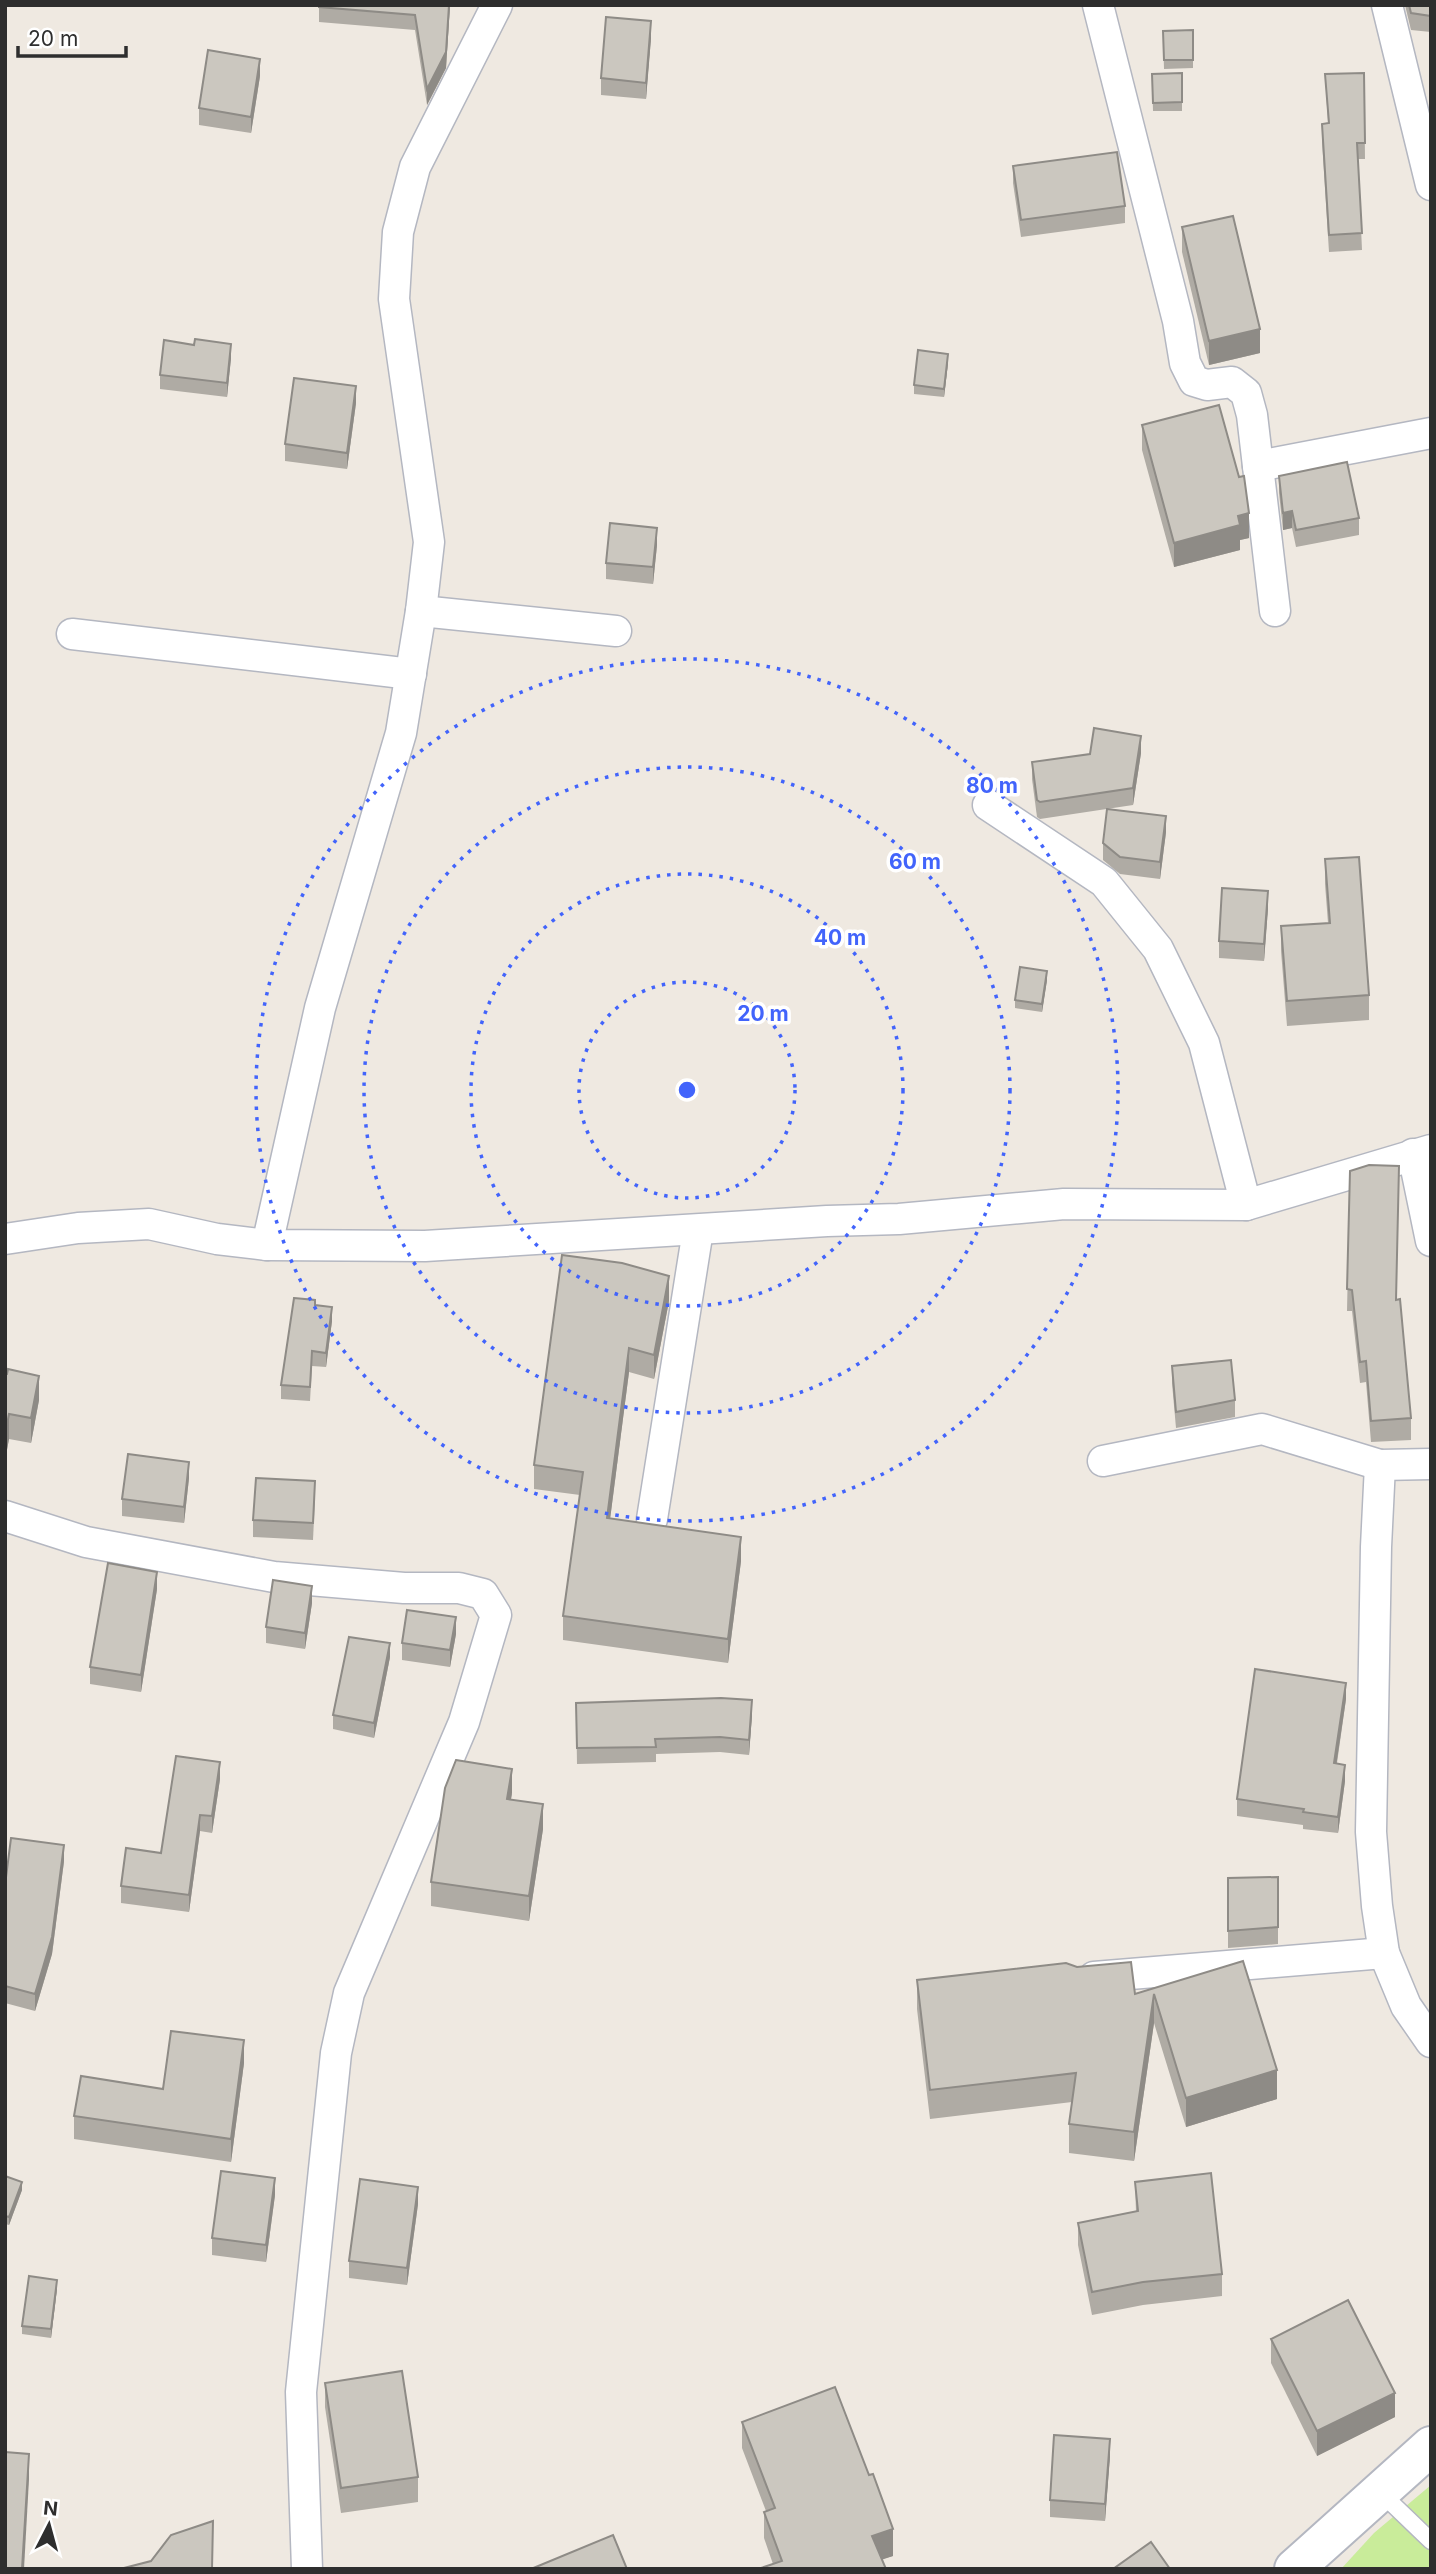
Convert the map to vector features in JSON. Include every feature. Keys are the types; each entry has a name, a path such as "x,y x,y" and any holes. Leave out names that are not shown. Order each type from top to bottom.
{"street":[{"path":"267,1245 320,1009 401,733 421,611 429,542 394,299 398,232 415,167 497,5"},
{"path":"1098,5 1178,321 1185,363 1194,381 1207,386 1232,382 1246,393 1252,415 1275,611"},
{"path":"1387,5 1431,185"},
{"path":"1258,466 1431,433"},
{"path":"421,611 617,632"},
{"path":"72,634 411,674"},
{"path":"988,805 1104,882 1158,949 1204,1043 1246,1205"},
{"path":"5,1240 78,1228 149,1224 217,1239 267,1245 425,1245 899,1219 1064,1204 1246,1205 1422,1152 1431,1241"},
{"path":"652,1519 698,1230"},
{"path":"1103,1461 1262,1429 1380,1465 1431,1464"},
{"path":"1380,1465 1371,1832 1377,1906 1384,1953 1406,2006 1431,2042"},
{"path":"5,1516 86,1542 274,1577 404,1588 459,1588 483,1594 496,1615 464,1722 349,1993 336,2053 302,2392 307,2569"},
{"path":"1076,1978 1384,1953"},
{"path":"1294,2569 1431,2446"}],"lane":[{"path":"1380,2492 1431,2541"}],"green space":[{"path":"1431,2485 1431,2569 1341,2569 1374,2533"}],"building":[{"path":"319,5 449,5 446,52 427,89 415,15"},
{"path":"1409,5 1431,5 1431,16 1411,13"},
{"path":"606,17 651,21 646,83 601,78"},
{"path":"1193,30 1193,60 1164,60 1163,31"},
{"path":"208,50 260,59 251,117 199,108"},
{"path":"1182,73 1182,102 1153,103 1152,74"},
{"path":"1364,73 1365,143 1357,143 1362,233 1329,235 1322,124 1329,123 1325,74"},
{"path":"1117,152 1125,206 1021,220 1013,166"},
{"path":"1233,216 1260,329 1209,341 1182,227"},
{"path":"195,339 231,344 227,383 160,375 164,340 194,345"},
{"path":"918,350 948,354 944,389 914,385"},
{"path":"294,378 356,386 347,453 285,444"},
{"path":"1219,405 1239,477 1244,476 1249,513 1238,516 1240,525 1174,543 1142,425"},
{"path":"1347,462 1359,518 1296,530 1292,511 1283,513 1279,476"},
{"path":"610,523 657,528 653,567 606,563"},
{"path":"1094,728 1141,736 1133,788 1040,802 1037,800 1032,762 1090,754"},
{"path":"1107,809 1166,816 1160,862 1120,857 1103,843"},
{"path":"1359,857 1369,995 1287,1001 1281,926 1330,923 1325,859"},
{"path":"1222,888 1268,891 1264,944 1219,941"},
{"path":"1020,967 1047,971 1042,1004 1015,1000"},
{"path":"1369,1165 1399,1166 1396,1300 1400,1299 1411,1418 1371,1421 1366,1361 1360,1362 1352,1290 1347,1289 1350,1171"},
{"path":"562,1255 622,1263 669,1276 654,1355 629,1348 607,1518 741,1537 728,1639 563,1616 583,1472 534,1465"},
{"path":"294,1298 315,1300 315,1305 332,1307 326,1353 312,1351 310,1387 281,1385"},
{"path":"1231,1360 1235,1400 1176,1412 1172,1366"},
{"path":"8,1369 39,1376 31,1418 9,1414 5,1435 5,1374"},
{"path":"128,1454 189,1462 184,1507 122,1499"},
{"path":"256,1478 315,1481 313,1523 253,1520"},
{"path":"108,1563 157,1572 141,1675 90,1667"},
{"path":"273,1580 312,1586 305,1633 266,1627"},
{"path":"407,1610 456,1617 450,1650 402,1643"},
{"path":"349,1637 390,1643 374,1723 333,1715"},
{"path":"1255,1669 1346,1683 1334,1763 1345,1765 1338,1817 1237,1799"},
{"path":"721,1698 752,1700 749,1740 720,1737 655,1739 656,1747 577,1748 576,1703"},
{"path":"176,1756 220,1762 212,1816 200,1815 189,1895 121,1886 126,1848 161,1853"},
{"path":"456,1760 512,1769 507,1799 543,1804 529,1896 431,1882 445,1788"},
{"path":"11,1838 64,1845 52,1937 35,1994 5,1986 5,1885"},
{"path":"1278,1877 1278,1927 1228,1931 1228,1878"},
{"path":"1243,1961 1277,2070 1186,2098 1154,1994 1134,2132 1069,2124 1076,2073 930,2090 917,1980 1066,1963 1077,1967 1131,1962 1135,1994"},
{"path":"171,2031 244,2040 231,2139 74,2116 81,2076 163,2089"},
{"path":"221,2171 275,2178 266,2245 212,2238"},
{"path":"1211,2173 1222,2274 1143,2282 1092,2292 1078,2223 1138,2211 1135,2182"},
{"path":"5,2176 22,2182 9,2217 5,2216"},
{"path":"360,2179 418,2187 407,2268 349,2261"},
{"path":"29,2276 57,2280 51,2329 22,2326"},
{"path":"1348,2300 1395,2393 1317,2431 1271,2339"},
{"path":"402,2371 418,2477 341,2488 325,2383"},
{"path":"835,2387 869,2475 873,2474 893,2529 872,2536 886,2569 758,2569 782,2561 764,2512 775,2508 742,2422"},
{"path":"1054,2435 1110,2439 1105,2504 1050,2500"},
{"path":"5,2452 29,2454 22,2569 5,2569"},
{"path":"213,2521 212,2569 120,2569 151,2561 171,2535"},
{"path":"613,2535 627,2569 531,2569"},
{"path":"1151,2542 1170,2569 1113,2569"}]}
